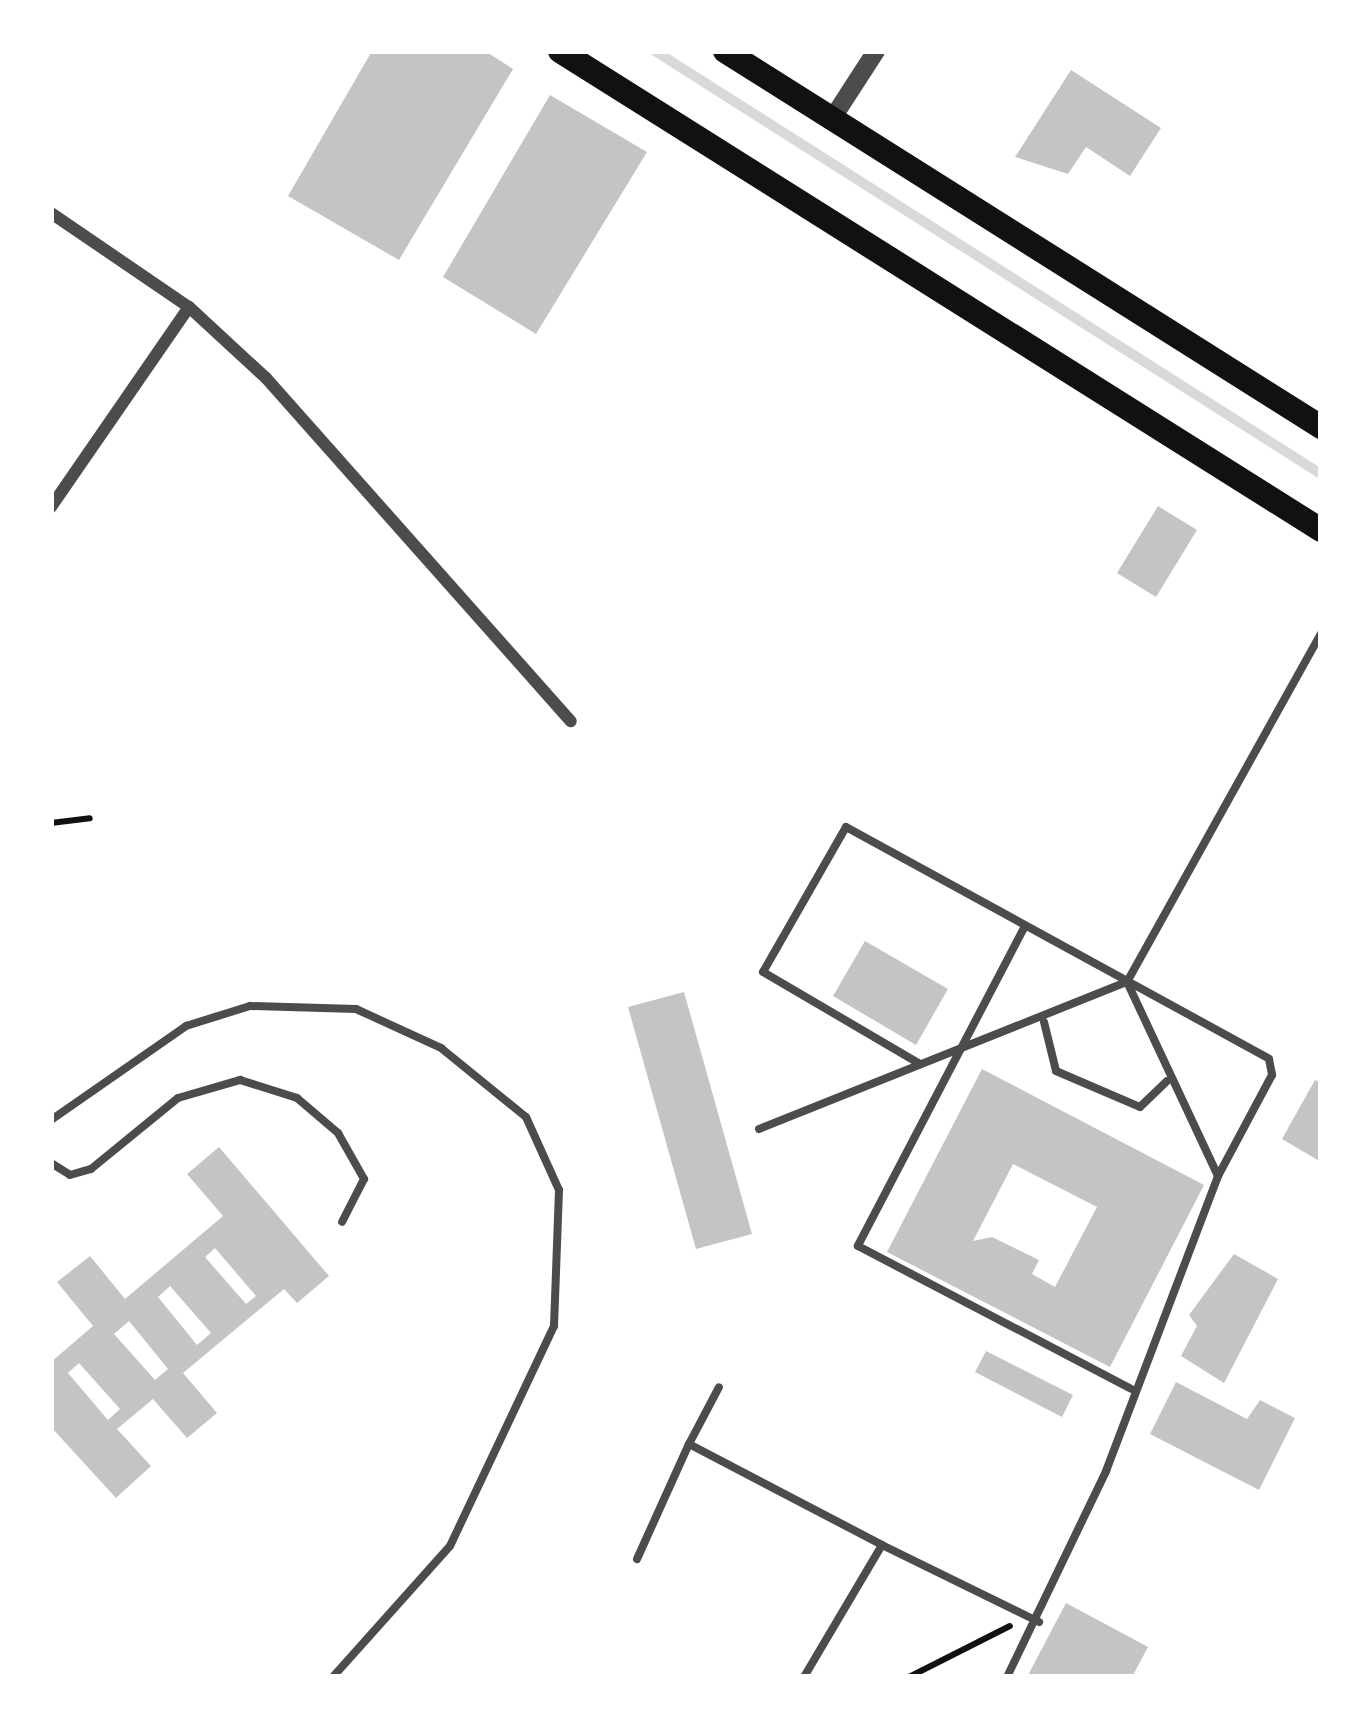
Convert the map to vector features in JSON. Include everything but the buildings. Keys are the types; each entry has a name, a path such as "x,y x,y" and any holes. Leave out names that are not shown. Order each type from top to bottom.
{"highway":[{"path":"560,51 1321,530"},
{"path":"724,51 1321,427"}],"street":[{"path":"832,119 876,51"},
{"path":"51,213 189,307 571,721"},
{"path":"51,507 189,307"}],"lane":[{"path":"759,1130 957,1046 1044,1022 1127,982 1321,633"},
{"path":"920,1064 763,973 841,831 853,827 1274,1065 1218,1176 1039,1622 1007,1677"},
{"path":"1025,926 957,1046 858,1246 1131,1389"},
{"path":"1127,982 1167,1081 1218,1176"},
{"path":"51,1120 186,1026 250,1006 356,1009 441,1048 526,1118 559,1190 554,1326 450,1546 333,1677"},
{"path":"1044,1022 1056,1071 1140,1106 1167,1081"},
{"path":"51,1163 70,1174 91,1169 178,1099 240,1080 297,1098 338,1133 364,1179 342,1222"},
{"path":"637,1559 719,1387"},
{"path":"689,1444 1039,1622"},
{"path":"803,1677 882,1545"}],"path":[{"path":"51,823 91,818"},
{"path":"909,1677 1029,1617"}],"waterway":[{"path":"655,51 1321,474"}]}
